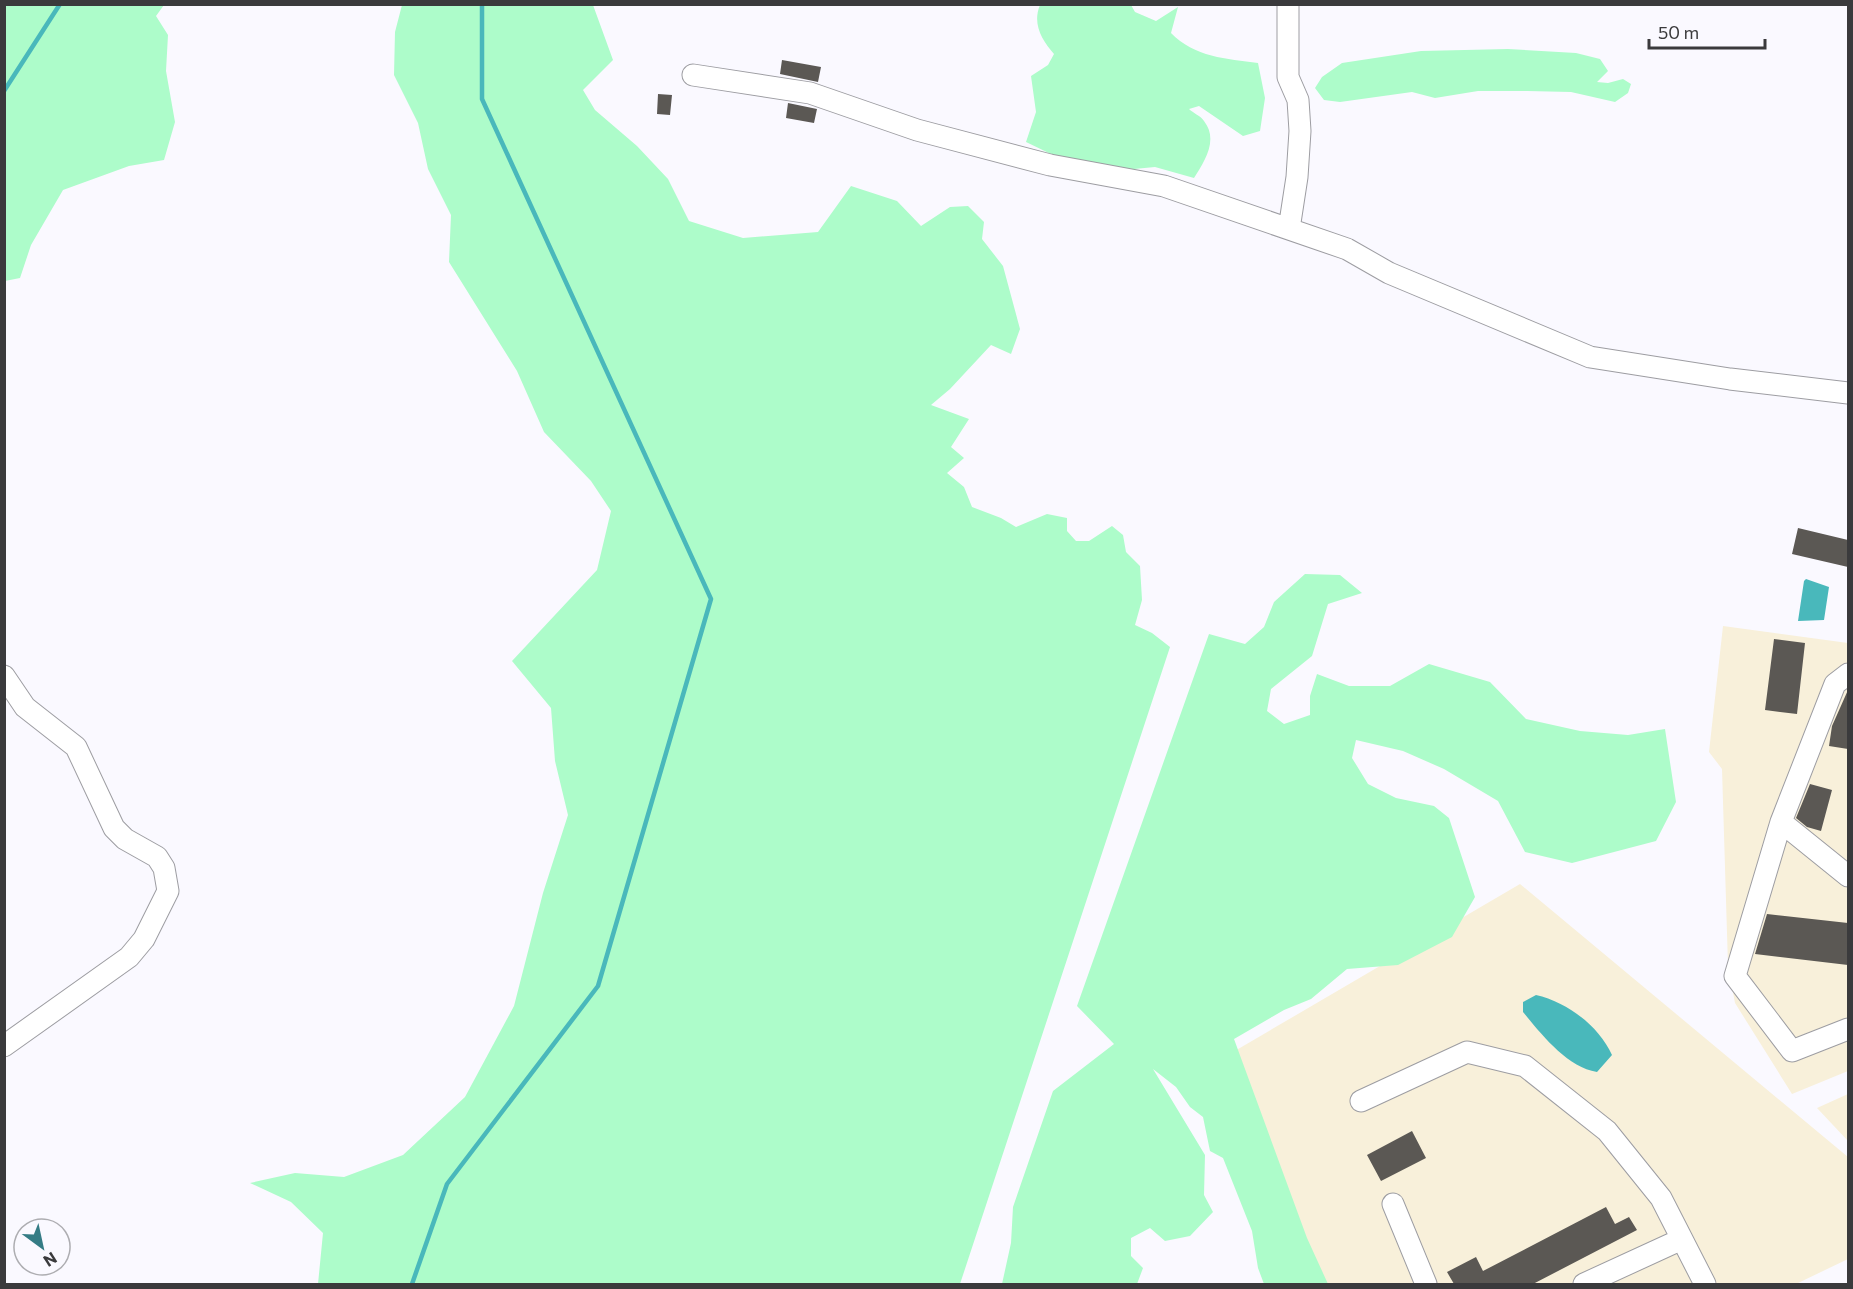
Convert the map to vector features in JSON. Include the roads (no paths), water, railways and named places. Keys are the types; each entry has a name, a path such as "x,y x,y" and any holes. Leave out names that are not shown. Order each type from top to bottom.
{"street":[{"path":"1288,4 1288,77 1298,100 1300,122 1298,177 1289,229"},
{"path":"693,75 810,93 917,130 1050,165 1164,186 1347,249 1389,273 1590,357 1730,379 1848,393"},
{"path":"1848,674 1836,684 1782,822 1735,976 1792,1051 1848,1029"},
{"path":"4,676 26,707 76,747 114,828 124,839 157,857 164,868 168,891 144,939 129,957 4,1046"},
{"path":"1782,822 1848,876"},
{"path":"1361,1101 1467,1052 1525,1066 1607,1131 1662,1198 1705,1284"},
{"path":"1393,1204 1426,1284"},
{"path":"1584,1284 1682,1239"}],"water":[{"path":"1806,579 1829,587 1824,620 1798,621"},
{"path":"1536,995 1570,1009 1599,1034 1612,1055 1597,1072 1575,1064 1565,1057 1523,1012 1523,1002"}],"waterway":[{"path":"4,91 60,4"},
{"path":"412,1284 447,1184 598,986 711,599 482,99 482,4"}]}
